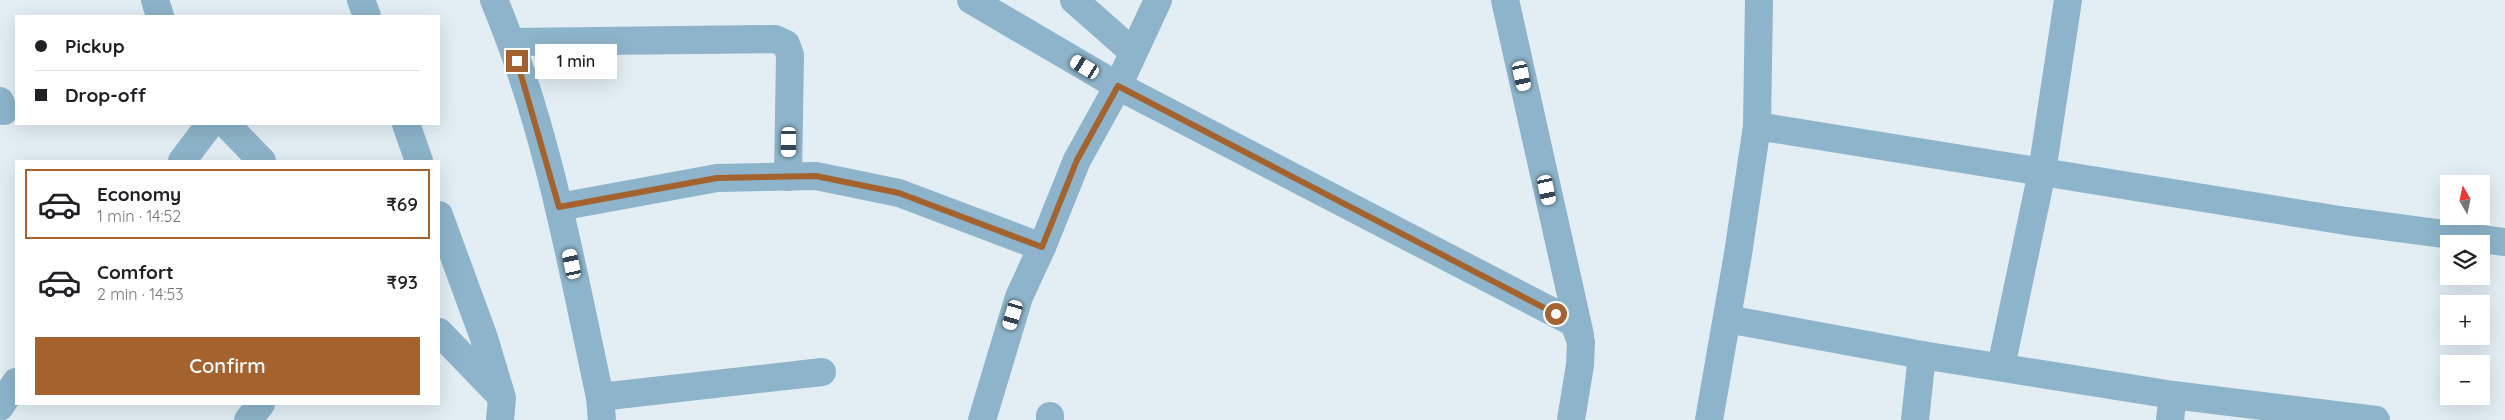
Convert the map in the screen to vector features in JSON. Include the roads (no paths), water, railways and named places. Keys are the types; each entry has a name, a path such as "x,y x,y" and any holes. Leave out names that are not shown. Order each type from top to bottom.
{"street":[{"path":"155,0 160,15"},
{"path":"361,0 367,15"},
{"path":"494,0 512,42 559,207 601,408 822,372"},
{"path":"971,0 1118,86 1574,323 1581,342"},
{"path":"1074,0 1133,52"},
{"path":"1505,0 1581,342 1580,365 1571,420"},
{"path":"1709,420 1757,126 1759,0"},
{"path":"2001,367 2042,172 2068,0"},
{"path":"982,420 1019,297 1042,247 1077,160 1118,86 1154,2"},
{"path":"512,42 775,38 786,44 790,55 788,177"},
{"path":"183,160 209,125"},
{"path":"227,125 261,160"},
{"path":"406,125 419,160"},
{"path":"1757,126 2346,221 2505,242"},
{"path":"559,207 717,178 816,176 899,193 1042,247"},
{"path":"440,218 484,338 501,409"},
{"path":"1727,319 1922,355 2001,367 2172,407 2376,420"},
{"path":"440,333 501,409"},
{"path":"1914,420 1922,355"},
{"path":"0,407 15,384"},
{"path":"248,420 260,405"}]}
